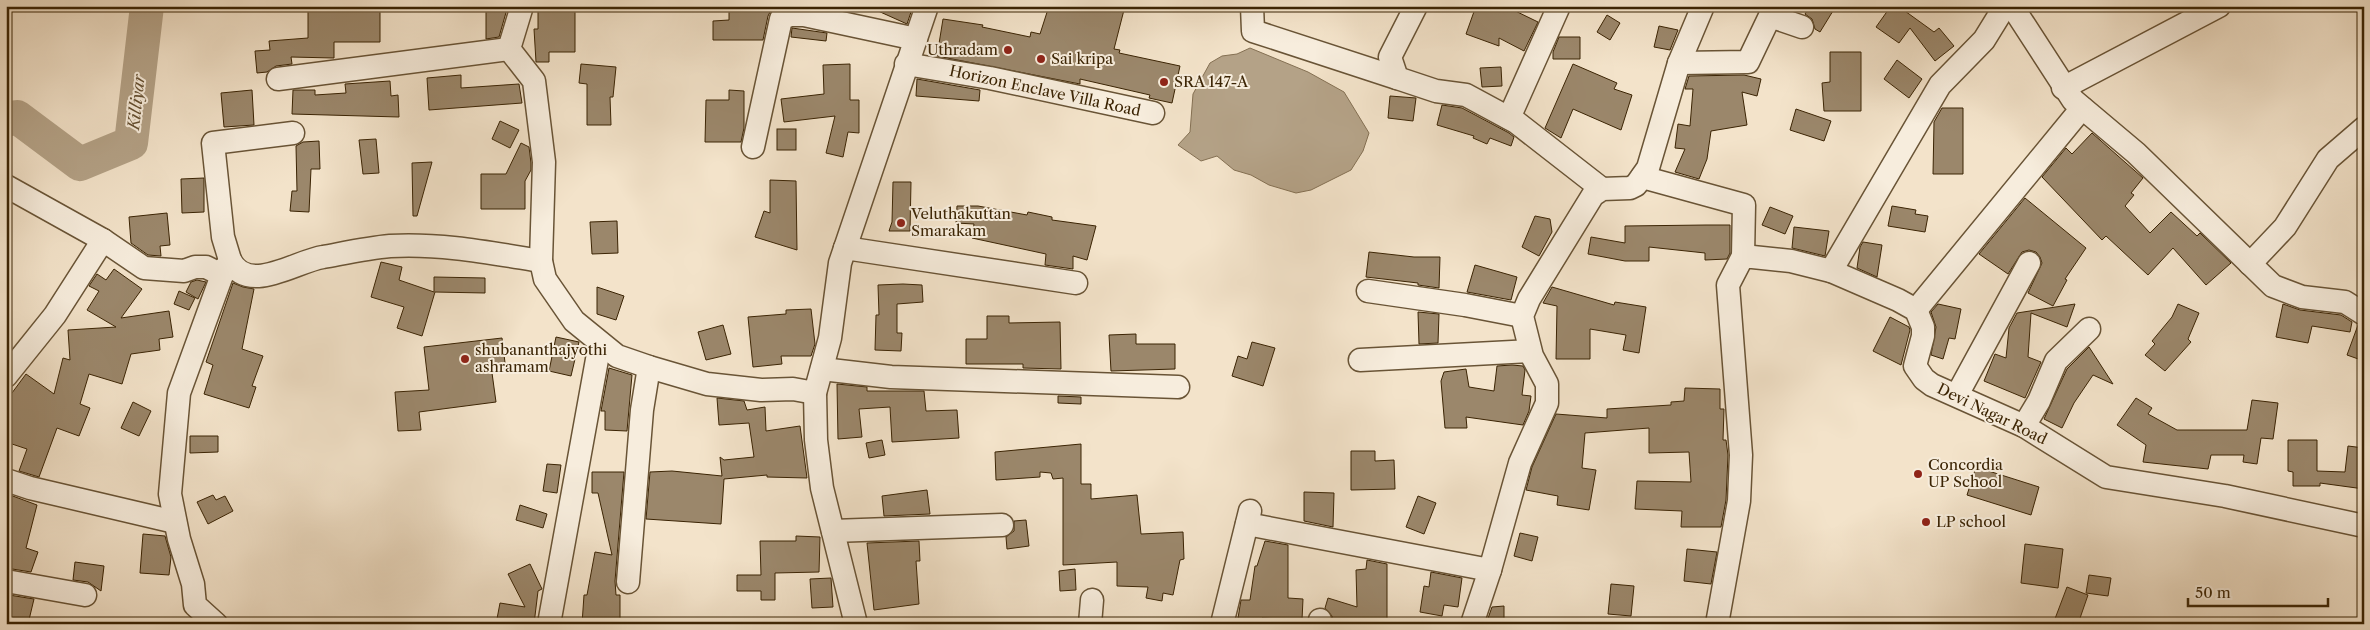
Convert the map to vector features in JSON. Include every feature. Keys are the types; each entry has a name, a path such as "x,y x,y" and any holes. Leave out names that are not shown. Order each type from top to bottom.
{"street":[{"path":"509,49 522,6"},
{"path":"856,624 818,464 814,394 830,338 840,263 927,6"},
{"path":"1252,6 1253,31 1436,91 1466,95 1509,118 1602,189"},
{"path":"1398,78 1390,56 1416,6"},
{"path":"1509,118 1559,6"},
{"path":"1472,624 1490,570 1520,463 1547,403 1547,384 1540,375 1530,350 1522,316 1529,299 1590,198 1602,189 1630,188 1642,177 1648,168 1679,63 1703,6"},
{"path":"1831,271 1940,85 1984,40 2005,6"},
{"path":"2012,6 2064,88 2082,108 2136,153 2273,286 2302,297 2346,302 2364,314"},
{"path":"2064,88 2213,7"},
{"path":"753,147 782,19 790,15 804,15 916,39"},
{"path":"1679,63 1748,62 1770,16 1802,27"},
{"path":"278,79 509,49"},
{"path":"509,49 534,82 544,162 541,261 545,280 574,321 617,356 648,367 707,384 761,390 793,389 814,394"},
{"name":"Horizon Enclave Villa Road","path":"906,64 990,78 1153,113"},
{"path":"1744,256 1791,261 1831,271 1898,300 1916,310 2082,108"},
{"path":"2250,264 2285,227 2328,159 2364,128"},
{"path":"216,624 195,604 193,584 175,522 170,494 179,393 226,268 213,143 294,132"},
{"path":"1642,177 1744,205 1744,256 1728,286 1742,455 1739,501 1717,624"},
{"path":"6,186 102,240 144,268 184,271 195,267 234,268 245,275 271,275 316,258 390,246 451,247 541,261"},
{"path":"6,376 55,315 102,240"},
{"path":"845,248 1076,284"},
{"path":"1956,395 2029,263"},
{"path":"1368,291 1465,304 1522,316"},
{"name":"Devi Nagar Road","path":"1916,310 1923,327 1923,336 1916,366 1924,379 1932,385 2024,426 2106,477 2148,482 2225,496 2364,526"},
{"path":"2024,426 2039,401 2056,361 2090,330"},
{"path":"549,624 600,343"},
{"path":"1360,360 1530,350"},
{"path":"628,582 642,410 648,367"},
{"path":"822,369 891,377 1178,387"},
{"path":"6,480 30,488 175,522"},
{"path":"1222,624 1249,517 1490,570"},
{"path":"833,531 1002,525"},
{"path":"6,581 85,595"},
{"path":"1090,624 1092,600"}],"shaded area":[{"path":"1250,48 1308,72 1344,92 1369,133 1363,151 1351,170 1311,190 1296,193 1269,185 1251,175 1234,170 1217,156 1201,161 1178,145 1190,132 1193,94 1210,63 1222,56 1237,54"}],"building":[{"path":"308,6 380,6 380,42 334,42 334,58 291,57 292,64 276,66 267,72 257,73 255,51 270,50 269,41 308,38"},
{"path":"538,6 575,6 575,52 549,52 549,62 536,62 534,29 538,29"},
{"path":"729,6 777,6 771,10 768,16 763,40 713,40 713,21 729,20"},
{"path":"867,6 913,6 907,24"},
{"path":"1049,6 1125,6 1114,49 1120,50 1119,53 1180,66 1172,103 1149,98 1150,95 1080,79 1080,84 937,56 943,19 983,25 982,27 1030,37 1031,32 1040,34"},
{"path":"1476,6 1505,6 1538,22 1524,51 1499,38 1499,46 1466,34"},
{"path":"1810,6 1836,6 1820,32 1815,29 1812,19 1805,14"},
{"path":"1891,6 1898,6 1934,32 1939,28 1954,46 1935,61 1910,28 1899,43 1876,27"},
{"path":"486,9 507,9 499,37 486,39"},
{"path":"1607,15 1620,23 1610,40 1597,32"},
{"path":"1659,26 1678,30 1670,50 1654,47"},
{"path":"792,28 827,33 826,41 791,37"},
{"path":"1559,37 1580,37 1580,59 1553,59 1553,52"},
{"path":"1830,52 1861,52 1861,111 1824,111 1822,83 1830,82"},
{"path":"1897,60 1922,79 1909,98 1884,79"},
{"path":"581,64 616,67 613,97 610,97 611,125 587,125 587,84 579,83"},
{"path":"850,64 850,100 859,100 859,133 848,132 843,157 826,153 835,116 784,122 781,99 824,94 823,65"},
{"path":"1573,64 1617,83 1614,89 1632,95 1621,130 1573,109 1561,138 1545,128"},
{"path":"1501,67 1502,86 1482,87 1480,68"},
{"path":"461,75 461,88 519,84 522,103 429,110 427,78"},
{"path":"1744,75 1761,79 1757,96 1742,92 1747,125 1711,131 1707,159 1699,179 1675,172 1685,149 1675,148 1678,124 1690,126 1693,89 1685,89 1689,76"},
{"path":"917,79 980,90 979,101 916,96"},
{"path":"390,81 391,96 398,95 399,117 292,114 293,90 315,90 315,95 346,93 345,84"},
{"path":"252,90 254,125 224,127 221,93"},
{"path":"729,90 744,91 744,128 741,142 705,142 706,100 729,100"},
{"path":"1390,96 1416,98 1413,121 1388,118"},
{"path":"1442,105 1462,108 1509,133 1514,137 1511,146 1490,138 1487,144 1473,138 1474,136 1437,125"},
{"path":"1942,108 1963,108 1963,174 1933,174 1934,122"},
{"path":"1796,109 1831,121 1824,141 1790,130"},
{"path":"500,121 519,130 510,148 492,139"},
{"path":"777,129 796,129 796,150 777,150"},
{"path":"2092,133 2143,178 2131,193 2134,195 2125,206 2150,233 2171,212 2197,236 2200,233 2231,263 2206,285 2173,248 2148,275 2106,236 2102,240 2042,177 2066,148 2072,154"},
{"path":"376,139 379,173 363,174 359,140"},
{"path":"319,141 320,169 311,169 309,212 290,211 292,191 297,191 296,146 303,142"},
{"path":"521,143 529,147 531,163 531,170 525,181 525,209 481,209 481,174 506,174"},
{"path":"432,162 417,216 413,216 412,163"},
{"path":"204,178 204,212 182,213 181,179"},
{"path":"770,180 796,181 797,250 755,237 764,211 770,213"},
{"path":"893,182 911,182 910,231 889,231 892,222"},
{"path":"2025,198 2086,248 2065,279 2067,280 2053,306 2028,293 2042,263 2036,252 2029,250 2022,252 2008,274 1979,254"},
{"path":"957,206 978,206 1027,215 1028,212 1052,217 1052,220 1096,226 1087,260 1073,256 1073,269 1045,265 1046,254 972,238 974,224 956,223"},
{"path":"1892,206 1916,210 1915,214 1928,216 1925,232 1888,226"},
{"path":"1770,207 1793,216 1785,234 1762,225"},
{"path":"167,213 170,245 160,246 161,256 148,255 131,243 129,217"},
{"path":"1535,216 1550,219 1552,232 1539,256 1522,247"},
{"path":"617,221 618,253 592,254 590,222"},
{"path":"1730,225 1730,253 1727,259 1705,260 1705,253 1649,247 1649,261 1625,261 1588,254 1591,237 1625,243 1625,226"},
{"path":"1794,227 1829,231 1825,256 1792,248"},
{"path":"1863,242 1882,245 1877,277 1857,268 1860,247"},
{"path":"1369,252 1414,257 1440,257 1439,288 1418,285 1418,283 1366,277"},
{"path":"381,262 402,267 399,280 434,292 434,277 485,278 485,293 435,292 422,336 397,328 404,307 371,297"},
{"path":"1475,265 1517,277 1511,300 1467,292"},
{"path":"114,269 142,289 121,318 169,311 173,337 159,339 160,350 131,354 122,384 89,374 80,404 90,408 79,436 57,428 39,477 19,471 27,449 6,442 6,401 26,374 54,394 63,358 70,360 68,330 116,327 87,310 99,291 89,286 97,274 106,280"},
{"path":"197,280 206,282 198,299 186,292 191,282"},
{"path":"233,283 254,289 242,349 263,356 252,386 256,387 249,408 204,394 213,365 206,362"},
{"path":"878,285 922,285 923,302 897,304 897,333 902,333 901,351 875,350 876,315 879,315"},
{"path":"597,287 624,296 616,320 597,314"},
{"path":"1552,287 1614,305 1615,302 1646,307 1639,353 1623,350 1626,335 1590,329 1590,359 1556,359 1557,306 1543,303"},
{"path":"179,291 195,298 189,310 174,304"},
{"path":"1938,304 1961,309 1955,339 1949,338 1943,359 1931,355 1936,327 1931,312"},
{"path":"2075,304 2067,327 2031,313 2028,357 2041,362 2025,398 1984,381 1995,354 2006,358 2009,328 2017,313"},
{"path":"2178,304 2199,313 2188,339 2191,342 2165,371 2145,355 2155,344 2152,341 2172,317"},
{"path":"2283,304 2300,310 2341,315 2352,322 2350,332 2312,326 2308,343 2276,337"},
{"path":"811,309 815,344 811,356 781,356 782,364 753,367 748,317 786,314 786,310"},
{"path":"1418,312 1439,314 1438,343 1419,344"},
{"path":"987,316 1009,316 1009,323 1060,322 1061,369 1023,368 1023,364 966,364 966,339 987,339"},
{"path":"1890,317 1909,327 1910,330 1901,365 1873,351"},
{"path":"723,325 731,354 706,360 698,332"},
{"path":"2358,325 2364,327 2364,361 2347,355"},
{"path":"1136,334 1136,344 1175,344 1175,369 1111,371 1109,335"},
{"path":"556,337 579,342 571,376 549,371"},
{"path":"502,338 506,371 492,373 496,402 419,412 421,430 398,431 395,392 429,390 424,347"},
{"path":"1252,342 1275,348 1263,386 1232,376 1238,356 1247,359"},
{"path":"2089,347 2113,384 2093,375 2074,403 2062,428 2044,419 2067,369"},
{"path":"1497,366 1523,366 1525,370 1522,395 1531,396 1529,411 1523,425 1466,417 1467,428 1445,428 1441,381 1444,372 1466,369 1469,387 1494,391"},
{"path":"609,368 632,375 627,431 605,430 605,411 601,411"},
{"path":"837,384 867,387 867,391 924,391 926,411 957,410 959,438 892,442 890,407 859,409 862,437 838,439"},
{"path":"1685,388 1720,389 1720,409 1724,409 1723,440 1726,440 1728,455 1726,500 1721,527 1681,527 1682,511 1635,509 1637,481 1691,482 1689,452 1649,453 1649,428 1585,433 1582,468 1596,470 1589,510 1557,505 1558,496 1526,490 1532,467 1556,414 1607,418 1607,409 1671,405 1671,402 1684,401"},
{"path":"1058,396 1081,397 1081,404 1058,403"},
{"path":"717,398 744,401 747,410 765,407 766,431 800,426 807,478 767,477 767,475 724,479 721,524 646,519 650,472 672,471 722,476 720,457 724,460 754,457 749,423 719,425"},
{"path":"2136,398 2152,408 2148,414 2177,430 2247,430 2252,400 2278,403 2273,439 2261,438 2257,464 2243,462 2244,455 2211,455 2208,469 2143,462 2146,445 2117,425"},
{"path":"133,402 151,411 139,436 121,428"},
{"path":"190,436 218,436 218,452 190,453"},
{"path":"882,440 885,455 869,458 866,443"},
{"path":"2288,440 2317,440 2317,471 2345,472 2348,446 2364,448 2364,489 2320,483 2320,486 2293,486 2293,472 2288,471"},
{"path":"1081,444 1081,484 1091,484 1091,499 1137,495 1141,534 1183,532 1184,559 1180,560 1173,595 1163,593 1162,601 1146,598 1148,587 1117,586 1117,562 1063,565 1063,478 1053,479 1051,473 1040,472 1040,477 996,480 995,452"},
{"path":"1351,451 1375,451 1375,461 1394,460 1395,489 1351,490"},
{"path":"547,464 561,465 557,493 543,491"},
{"path":"1976,467 2039,487 2031,515 1967,495"},
{"path":"592,472 624,472 615,581 616,595 620,595 620,624 582,624 584,595 587,595 595,552 612,555 598,493 592,493"},
{"path":"927,490 930,514 884,516 882,496"},
{"path":"1304,492 1334,493 1333,527 1304,521"},
{"path":"10,495 37,505 26,548 38,552 31,572 6,568 6,497 9,498"},
{"path":"213,495 216,500 225,496 233,511 208,524 197,502"},
{"path":"1418,496 1436,503 1424,534 1406,527"},
{"path":"520,505 547,514 543,528 516,520"},
{"path":"1026,520 1029,546 1007,549 1006,537 1014,531 1014,521"},
{"path":"1520,533 1538,537 1532,561 1514,556"},
{"path":"143,534 165,536 171,557 169,575 140,573"},
{"path":"796,536 820,537 819,572 775,573 775,600 761,600 761,591 737,591 737,575 761,575 760,541 796,541"},
{"path":"919,541 920,561 916,561 919,604 874,610 867,543"},
{"path":"1265,541 1288,545 1288,598 1303,599 1302,620 1262,618 1261,624 1237,624 1241,600 1250,600 1255,566 1257,566"},
{"path":"2025,544 2063,549 2058,588 2021,583"},
{"path":"1687,549 1717,552 1711,584 1684,581"},
{"path":"1367,560 1387,564 1387,624 1333,624 1332,616 1325,608 1328,598 1357,607 1356,570 1366,569"},
{"path":"75,562 104,566 101,591 88,582 73,580"},
{"path":"530,564 542,589 538,591 534,624 496,624 500,603 525,607 508,574"},
{"path":"1075,569 1076,590 1060,591 1059,571"},
{"path":"1431,572 1462,578 1458,607 1444,605 1442,616 1420,612 1424,586 1429,587"},
{"path":"2089,575 2111,578 2108,596 2086,593"},
{"path":"831,578 833,607 812,608 810,579"},
{"path":"1611,584 1634,586 1631,616 1608,614"},
{"path":"2067,587 2088,595 2078,624 2053,624"},
{"path":"9,595 34,599 28,624 6,624 6,607"},
{"path":"1504,606 1504,624 1486,624 1492,607"}],"waterway":[{"name":"Killiyar","path":"6,120 17,117 80,164 131,143 147,6"}],"place":[{"name":"Uthradam","path":"1008,50"},
{"name":"Sai kripa","path":"1041,59"},
{"name":"SRA 147-A","path":"1164,82"},
{"name":"Veluthakuttan Smarakam","path":"901,223"},
{"name":"shubananthajyothi ashramam","path":"465,359"},
{"name":"Concordia UP School","path":"1918,474"},
{"name":"LP school","path":"1926,522"}]}
